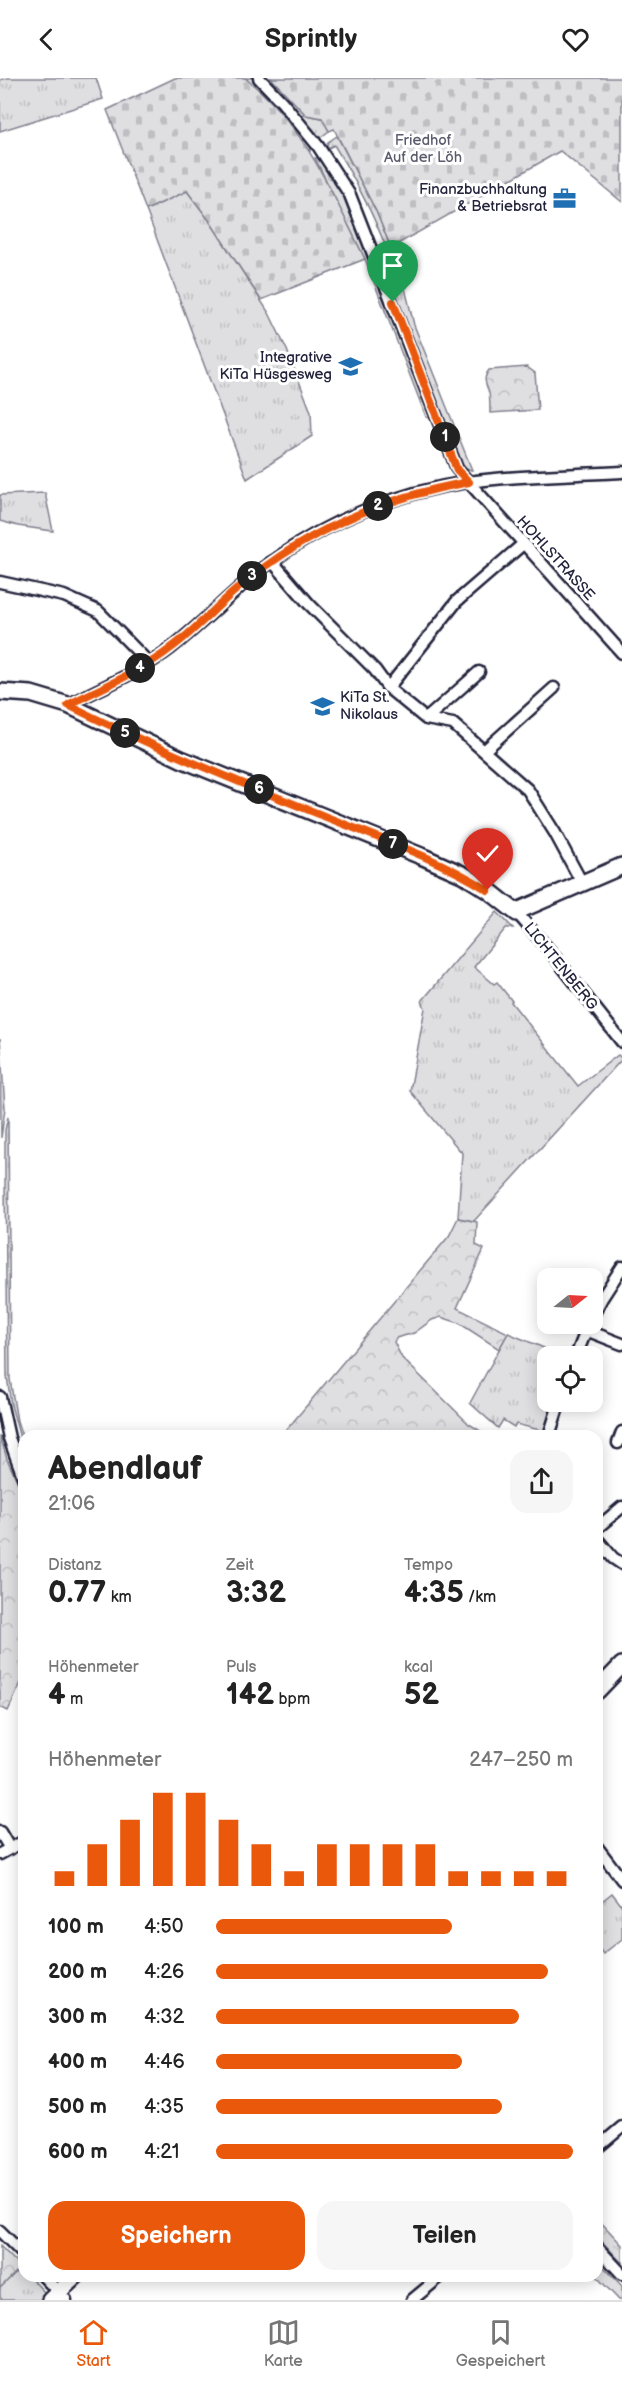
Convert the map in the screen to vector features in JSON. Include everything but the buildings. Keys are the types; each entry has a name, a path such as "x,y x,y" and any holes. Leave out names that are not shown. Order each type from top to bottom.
{"main road":[{"name":"LICHTENBERG","path":"0,692 31,694 68,705 181,759 462,874 488,890 517,914"},
{"path":"517,914 520,910 622,866"},
{"path":"603,1685 622,1665"},
{"path":"58,2297 71,2282"}],"street":[{"name":"HOHLSTRASSE","path":"259,78 318,146 350,195 457,470 622,653"},
{"path":"68,705 149,663 172,648 272,561 347,518 413,495 469,482 622,472"},
{"path":"388,688 457,601 523,544"},
{"path":"272,561 309,604 375,670 388,688 426,719 453,724 528,790 582,883"},
{"path":"0,582 64,596 98,611 149,663"},
{"path":"426,719 479,672"},
{"path":"485,750 554,688"},
{"name":"LICHTENBERG","path":"517,914 622,1042"},
{"path":"603,1296 622,1267"},
{"path":"602,1334 622,1344"},
{"path":"0,1397 9,1438 18,1463"},
{"path":"551,1430 557,1412"},
{"path":"618,1443 622,1432"},
{"path":"603,1523 622,1507"},
{"path":"603,1546 622,1564"},
{"path":"0,1833 5,1851"},
{"path":"603,1855 622,1880"},
{"path":"603,2143 622,2127"},
{"path":"0,2231 18,2249"},
{"path":"603,2253 622,2274"},
{"path":"47,2282 58,2297"},
{"path":"412,2300 434,2282"}],"green space":[{"path":"7,78 96,78 103,99 0,131 0,80"},
{"path":"175,78 245,78 266,97 285,117 315,161 365,259 261,300 209,220 187,191 146,210 107,110"},
{"path":"245,78 253,78 284,110 312,146 310,151 273,102"},
{"path":"262,78 271,78 306,115 322,118 329,131 317,140"},
{"name":"Friedhof Auf der Löh","path":"271,78 622,78 622,202 560,151 391,248 376,211 334,129 329,131 322,118 306,115"},
{"path":"337,136 376,211 391,248 387,250 363,196 334,145 325,150 328,142"},
{"path":"315,158 321,158 338,183 356,220 433,420 426,417 365,259"},
{"path":"187,191 209,220 269,313 287,350 311,412 312,436 247,479 146,210"},
{"path":"399,267 407,287 405,288 414,325 472,470 466,469 463,465 387,278 387,272"},
{"path":"527,367 535,373 538,410 490,413 489,393 485,379 489,370"},
{"path":"45,493 53,531 0,521 0,495"},
{"path":"497,912 513,928 506,928 474,967 494,984 497,982 578,1086 618,1055 622,1059 474,1221 458,1218 462,1153 410,1091 425,1008 422,1001"},
{"path":"0,1038 5,1108 1,1138"},
{"path":"8,1117 10,1379 20,1430 18,1431 7,1376 5,1130"},
{"path":"458,1218 477,1222 476,1245 484,1249 457,1308 508,1333 499,1349 459,1323 441,1317 432,1320 414,1333 396,1338 394,1342 402,1358 469,1424 479,1430 286,1430 449,1236"},
{"path":"508,1333 539,1346 537,1346 537,1412 550,1412 544,1430 516,1424 514,1427 503,1420 498,1428 470,1403"},
{"path":"0,1436 18,1483 18,1689 8,1711 0,1707"},
{"path":"612,1893 622,1906 622,1939 603,1954 603,1900"},
{"path":"603,2224 622,2245 622,2263 603,2242"},
{"path":"0,2246 18,2264 18,2270 0,2288"},
{"path":"603,2266 622,2286 622,2300 619,2300 602,2282"},
{"path":"18,2270 18,2282 35,2282 46,2294 40,2300 2,2300 0,2288"}],"place":[{"name":"Finanzbuchhaltung & Betriebsrat","path":"565,198"},
{"name":"Integrative KiTa Hüsgesweg","path":"350,366"},
{"name":"KiTa St. Nikolaus","path":"322,706"}],"route":[{"path":"393,302 457,470 469,482 445,486 384,504 347,518 307,539 272,561 242,585 172,648 149,663 68,705 181,759 462,874 488,890"}]}
